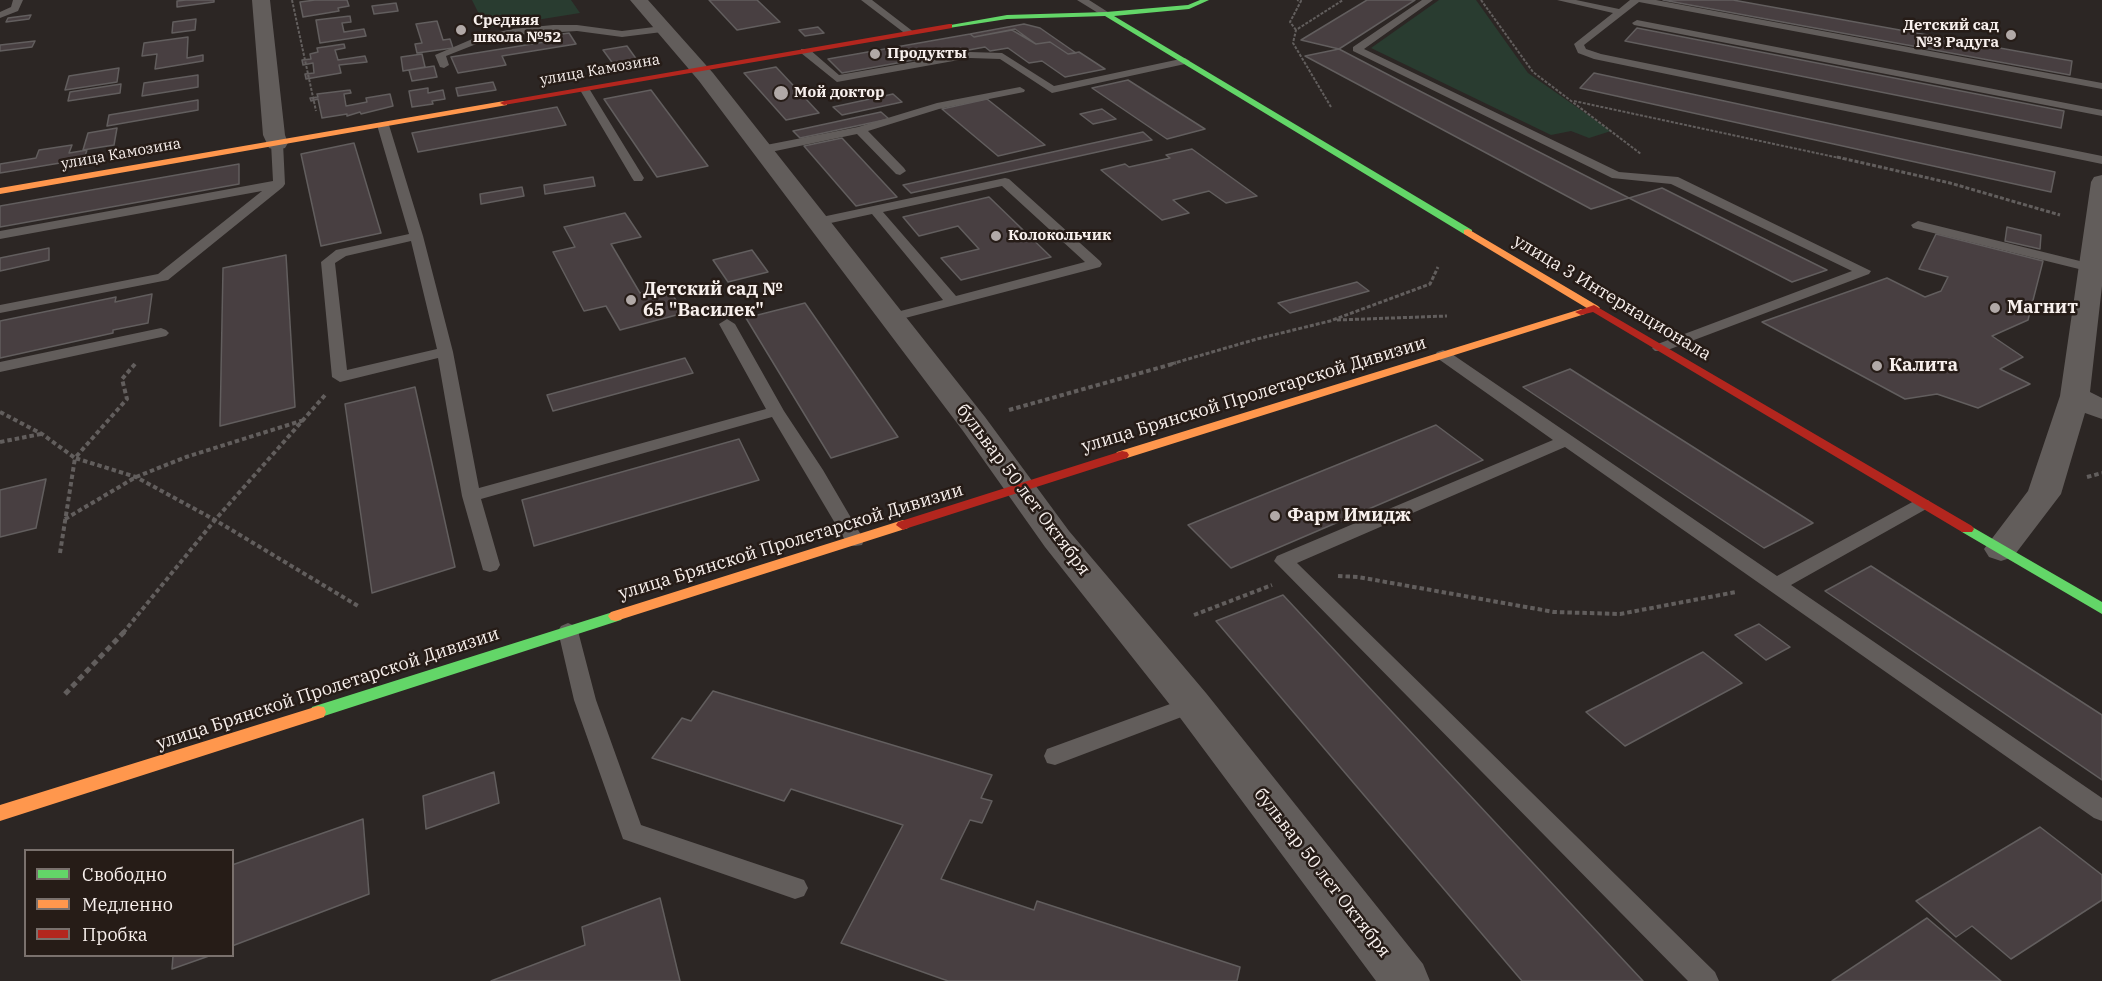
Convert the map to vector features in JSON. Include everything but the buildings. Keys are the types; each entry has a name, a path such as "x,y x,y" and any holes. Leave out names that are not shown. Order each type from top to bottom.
{"street":[{"path":"261,0 274,135 277,143"},
{"name":"бульвар 50 лет Октября","path":"639,0 699,70 1057,538 1192,704 1406,981"},
{"name":"улица Камозина","path":"0,191 1007,17 1047,14 1106,15 1189,7 1206,0"},
{"path":"1155,30 1189,7"},
{"name":"улица 3 Интернационала","path":"1106,15 1155,30 1185,61 1660,348 2102,609"},
{"path":"2001,549 2044,494 2074,396 2094,273 2102,182"},
{"name":"улица Брянской Пролетарской Дивизии","path":"0,813 855,540 1594,308"},
{"path":"2074,396 2102,410"}],"lane":[{"path":"0,15 15,9 18,0"},
{"path":"866,0 910,33"},
{"path":"1082,0 1106,15"},
{"path":"1428,0 1357,49 1616,175 1674,180 1864,272 1660,348"},
{"path":"1562,0 1620,12"},
{"path":"1635,0 1579,44 1582,51 1609,59 2102,160"},
{"path":"1641,0 2102,86"},
{"path":"1637,23 2102,113"},
{"path":"444,65 440,55 481,39 512,32 561,28 622,34 662,29"},
{"path":"805,51 837,80 970,55 1002,56 1052,90 1185,61"},
{"path":"585,90 638,178"},
{"path":"761,150 860,130 937,106 1020,90"},
{"path":"383,125 416,236 446,352 471,496 490,566"},
{"path":"860,130 900,171"},
{"path":"277,143 279,184"},
{"path":"817,222 1005,182 1095,264 890,318"},
{"path":"0,235 279,184"},
{"path":"0,309 163,277 279,184"},
{"path":"875,210 953,302"},
{"path":"1918,225 2094,273"},
{"path":"416,236 341,253 328,262 340,377 446,352"},
{"path":"727,324 776,411 855,540"},
{"path":"0,367 161,333"},
{"path":"1443,355 2102,811"},
{"path":"471,496 776,411"},
{"path":"1565,441 1284,561 1706,981"},
{"path":"1774,586 1922,504"},
{"path":"568,631 585,700 632,832 795,888"},
{"path":"1054,756 1192,704"}],"path":[{"path":"292,0 323,136"},
{"path":"1296,30 1290,22 1301,1 1297,0"},
{"path":"1331,107 1293,43 1296,30 1343,0"},
{"path":"1481,0 1533,72 1574,100 1674,180"},
{"path":"1574,100 1950,183 2060,215"},
{"path":"1009,410 1257,339 1330,321 1430,284 1438,267"},
{"path":"1330,321 1447,316"},
{"path":"60,553 75,458 127,399 122,379 161,333"},
{"path":"65,694 139,616 215,520 340,377"},
{"path":"0,412 42,434 75,458 136,477 215,520 358,606"},
{"path":"66,519 136,477 186,457 305,419"},
{"path":"0,442 42,434"},
{"path":"1194,615 1299,575 1358,577 1554,612 1620,614 1774,586"}],"green space":[{"path":"472,0 571,0 580,13 486,28"},
{"path":"1439,0 1476,0 1528,73 1611,131 1589,138 1571,131 1551,135 1371,48"}],"traffic: fast":[{"path":"949,26 1007,17 1106,14 1189,7 1206,0"},
{"path":"1106,14 1468,232"},
{"path":"1967,529 2102,609"},
{"path":"318,712 616,616"}],"traffic: slow":[{"path":"0,191 504,103"},
{"path":"1468,232 1594,308"},
{"path":"1122,455 1581,312"},
{"path":"616,616 903,525"},
{"path":"0,813 318,712"}],"traffic: jam":[{"path":"504,103 949,26"},
{"path":"1581,312 1594,308 1967,529"},
{"path":"903,525 1122,455"}],"place":[{"name":"Средняя школа №52","path":"461,30"},
{"name":"Детский сад №3 Радуга","path":"2011,35"},
{"name":"Продукты","path":"875,54"},
{"name":"Мой доктор","path":"781,93"},
{"name":"Колокольчик","path":"996,236"},
{"name":"Детский сад № 65 \"Василек\"","path":"631,300"},
{"name":"Магнит","path":"1995,308"},
{"name":"Калита","path":"1877,366"},
{"name":"Фарм Имидж","path":"1275,516"}]}
